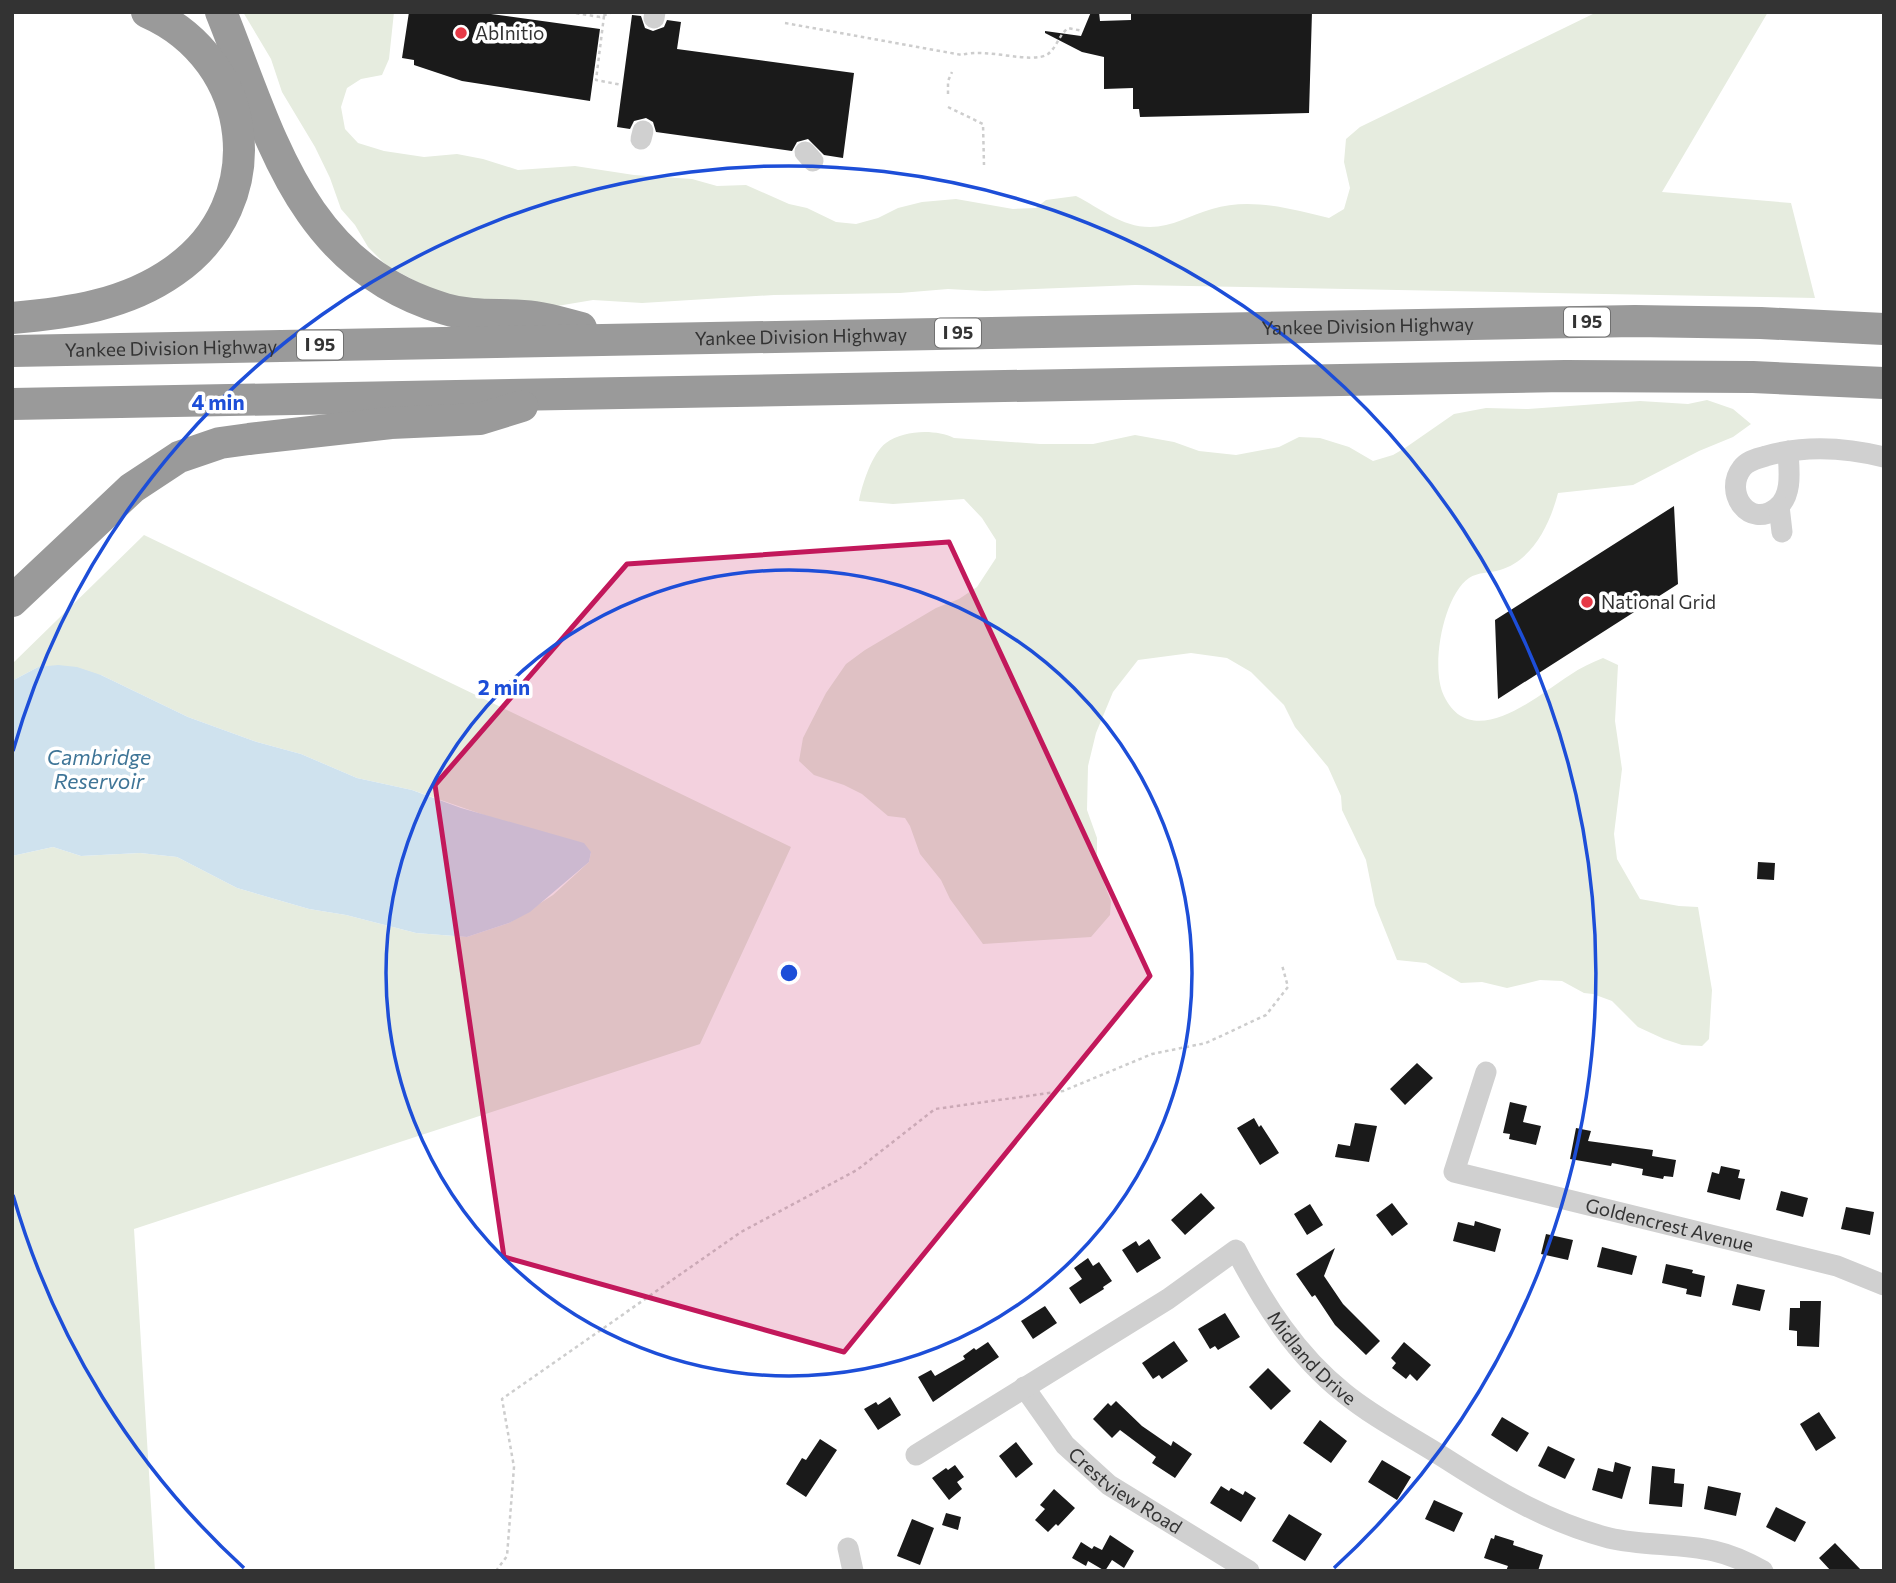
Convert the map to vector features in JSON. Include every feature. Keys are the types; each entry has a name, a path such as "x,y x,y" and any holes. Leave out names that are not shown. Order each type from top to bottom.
{"highway":[{"path":"12,318 95,307 143,290 174,272 192,257 207,241 225,213 233,190 239,156 237,122 231,99 215,68 201,49 175,27 147,12"},
{"path":"221,12 294,189 327,235 358,265 403,293 445,309 487,317 534,317 627,339"},
{"name":"Yankee Division Highway","path":"12,351 1635,321 1761,323 1884,330"},
{"path":"12,404 1565,376 1740,377 1884,383"},
{"path":"12,601 132,488 161,468 197,450 220,443 307,432 391,423 480,419 562,394"}],"street":[{"path":"1779,506 1769,513 1758,515 1747,513 1739,504 1737,479 1741,468 1751,460 1788,452 1827,448 1884,457"},
{"path":"1782,533 1779,506 1788,485 1788,452"},
{"name":"Goldencrest Avenue","path":"1486,1072 1454,1172 1837,1266 1884,1284"},
{"name":"Midland Drive","path":"916,1455 1168,1298 1236,1250 1262,1300 1280,1325 1299,1349 1344,1393 1374,1415 1503,1495 1536,1512 1608,1537 1643,1544 1714,1551 1741,1559 1763,1571"},
{"name":"Crestview Road","path":"1024,1387 1065,1445 1109,1485 1249,1571"},
{"path":"848,1548 853,1571"}],"path":[{"path":"569,12 604,16 613,12"},
{"path":"604,16 596,79 622,85"},
{"path":"785,23 962,55 993,54 1033,58 1048,54 1068,28 1083,31"},
{"path":"948,94 947,81 953,72"},
{"path":"948,107 983,124 984,165"},
{"path":"496,1571 507,1556 514,1467 502,1399 741,1232 857,1170 935,1109 1063,1091 1152,1054 1206,1043 1266,1015 1288,987 1282,965"},
{"path":"342,1571 417,1571"}],"highlighted area":[{"path":"949,542 1150,976 844,1352 504,1257 435,785 627,564"}],"shaded area":[{"path":"243,12 394,12 389,59 382,75 361,79 347,88 341,107 345,129 358,143 384,151 424,157 457,154 518,170 575,166 634,175 692,179 717,186 746,185 836,222 856,224 922,202 956,199 1013,209 1036,208 1046,200 1076,196 1120,220 1150,227 1174,223 1212,209 1241,204 1271,206 1329,218 1344,209 1350,188 1344,162 1346,139 1360,127 1597,12 1768,12 1662,192 1791,203 1815,298 1135,285 774,295 642,303 593,300 557,306 490,306 435,291 387,266 368,247 355,225 341,209 315,147 282,92 271,59"},
{"path":"1707,400 1733,409 1751,424 1733,437 1633,485 1558,493 1545,528 1522,558 1500,570 1473,576 1460,587 1446,616 1438,668 1444,696 1456,713 1471,720 1488,720 1523,706 1574,672 1603,658 1618,665 1615,721 1622,769 1614,834 1617,859 1640,899 1698,907 1712,990 1709,1039 1702,1046 1682,1045 1638,1027 1612,1001 1584,993 1562,981 1540,980 1507,988 1482,982 1461,983 1426,963 1397,960 1375,905 1366,860 1342,810 1341,796 1328,767 1295,727 1284,705 1251,672 1227,658 1191,653 1138,660 1113,692 1096,733 1088,766 1087,810 1097,838 1097,855 1111,901 1110,915 1091,937 983,944 950,899 941,880 920,854 905,818 888,816 862,794 814,775 799,761 803,738 826,693 846,664 936,608 959,599 977,587 996,558 996,540 982,518 964,499 893,504 859,501 865,478 881,448 902,435 929,432 954,438 1040,444 1093,444 1135,435 1174,442 1199,451 1236,455 1279,447 1299,437 1320,438 1349,447 1373,461 1393,455 1454,414 1486,408 1528,409 1640,401 1688,404"},
{"path":"144,535 791,847 700,1044 134,1229 155,1571 12,1571 12,856 53,847 81,856 140,853 177,857 237,888 309,909 346,915 416,933 467,937 509,923 553,895 589,862 591,852 412,790 357,778 301,754 257,742 188,717 101,675 38,667 12,681 12,664"}],"water":[{"name":"Cambridge Reservoir","path":"38,667 77,667 101,675 188,717 257,742 301,754 357,778 412,790 461,808 584,843 591,852 589,862 530,912 509,923 467,937 416,933 346,915 309,909 237,888 177,857 140,853 81,856 53,847 12,856 12,681"}],"building":[{"path":"409,12 491,12 600,29 590,101 462,81 414,65 414,60 402,58"},
{"path":"1091,12 1099,12 1100,21 1131,20 1131,12 1312,12 1309,113 1140,117 1139,109 1133,109 1133,88 1104,89 1104,57 1082,52 1045,33 1081,36"},
{"path":"632,15 641,16 645,28 653,31 664,27 667,20 681,22 677,49 854,73 843,158 824,155 808,139 797,142 792,151 656,132 653,122 646,118 634,121 630,129 617,127"},
{"name":"National Grid","path":"1674,506 1678,584 1498,699 1495,620"},
{"path":"1758,862 1775,863 1774,880 1757,879"},
{"path":"1417,1063 1433,1078 1405,1105 1390,1089"},
{"path":"1510,1102 1527,1106 1523,1122 1541,1126 1536,1145 1509,1139 1510,1134 1503,1133"},
{"path":"1254,1118 1279,1153 1260,1165 1237,1128"},
{"path":"1355,1123 1377,1126 1369,1162 1335,1157 1338,1144 1350,1146"},
{"path":"1576,1128 1591,1131 1588,1141 1653,1150 1652,1156 1676,1160 1673,1177 1664,1176 1663,1179 1642,1175 1643,1169 1570,1159"},
{"path":"1721,1166 1740,1170 1738,1178 1745,1179 1740,1200 1707,1192 1712,1172 1719,1174"},
{"path":"1781,1191 1808,1198 1803,1217 1776,1210"},
{"path":"1201,1193 1215,1208 1185,1235 1171,1220"},
{"path":"1392,1203 1408,1224 1392,1236 1376,1215"},
{"path":"1310,1204 1323,1225 1307,1235 1294,1214"},
{"path":"1846,1207 1874,1212 1870,1235 1841,1229"},
{"path":"1475,1221 1501,1229 1495,1252 1453,1241 1458,1222 1474,1226"},
{"path":"1546,1234 1573,1240 1568,1260 1541,1254"},
{"path":"1149,1239 1161,1258 1137,1273 1122,1250 1136,1241 1139,1246"},
{"path":"1602,1247 1637,1256 1632,1275 1597,1267"},
{"path":"1335,1248 1324,1276 1343,1304 1380,1341 1366,1355 1335,1325 1315,1295 1312,1297 1296,1274"},
{"path":"1088,1258 1093,1266 1099,1262 1112,1281 1080,1304 1069,1288 1082,1279 1074,1268"},
{"path":"1666,1264 1693,1270 1692,1273 1705,1276 1701,1297 1686,1294 1687,1289 1662,1283"},
{"path":"1737,1284 1765,1290 1760,1311 1732,1305"},
{"path":"1800,1301 1821,1301 1819,1347 1797,1346 1797,1331 1789,1330 1790,1308 1800,1308"},
{"path":"1045,1306 1057,1323 1033,1339 1021,1321"},
{"path":"1225,1313 1240,1337 1218,1350 1215,1346 1210,1349 1198,1329"},
{"path":"1174,1341 1188,1361 1162,1379 1159,1375 1153,1379 1142,1363"},
{"path":"988,1342 999,1357 933,1402 918,1377 931,1370 935,1376 965,1359 963,1356 974,1348 976,1350"},
{"path":"1404,1342 1431,1365 1417,1381 1410,1374 1406,1379 1392,1368 1396,1363 1391,1358"},
{"path":"1268,1368 1291,1391 1271,1410 1249,1387"},
{"path":"890,1397 901,1415 878,1430 864,1409 876,1402 878,1405"},
{"path":"1116,1401 1142,1426 1171,1446 1173,1441 1192,1454 1175,1478 1152,1463 1156,1457 1120,1430 1112,1438 1093,1419 1108,1403 1111,1406"},
{"path":"1819,1412 1836,1438 1816,1451 1800,1424"},
{"path":"1502,1417 1529,1433 1517,1452 1491,1435"},
{"path":"1320,1420 1347,1441 1331,1463 1303,1443"},
{"path":"820,1439 837,1450 806,1497 786,1484 802,1458 806,1460"},
{"path":"1016,1442 1033,1464 1016,1478 999,1456"},
{"path":"1548,1446 1575,1459 1565,1479 1538,1466"},
{"path":"1382,1460 1411,1477 1397,1500 1368,1482"},
{"path":"1615,1462 1631,1467 1622,1499 1592,1490 1598,1468 1613,1472"},
{"path":"955,1465 964,1477 957,1482 962,1489 949,1500 932,1478"},
{"path":"1652,1466 1675,1469 1674,1483 1684,1484 1682,1507 1649,1504"},
{"path":"1221,1486 1243,1495 1245,1491 1256,1498 1241,1522 1210,1503"},
{"path":"1708,1486 1741,1493 1736,1516 1704,1509"},
{"path":"1054,1489 1075,1508 1058,1526 1056,1524 1048,1532 1035,1520 1045,1509 1040,1505"},
{"path":"1434,1500 1463,1513 1454,1532 1425,1519"},
{"path":"1776,1507 1806,1522 1795,1542 1766,1527"},
{"path":"946,1513 961,1517 958,1530 942,1525"},
{"path":"1289,1514 1322,1534 1305,1561 1272,1541"},
{"path":"912,1519 934,1528 920,1565 897,1556"},
{"path":"1110,1535 1134,1551 1124,1568 1112,1560 1105,1571 1088,1561 1086,1566 1072,1558 1081,1542 1092,1549 1094,1546 1102,1550"},
{"path":"1495,1535 1514,1541 1513,1545 1543,1555 1538,1571 1506,1571 1508,1566 1484,1558 1491,1538 1494,1539"},
{"path":"1835,1543 1862,1571 1831,1571 1819,1558"}],"place":[{"name":"AbInitio","path":"461,33"},
{"name":"National Grid","path":"1587,602"}]}
